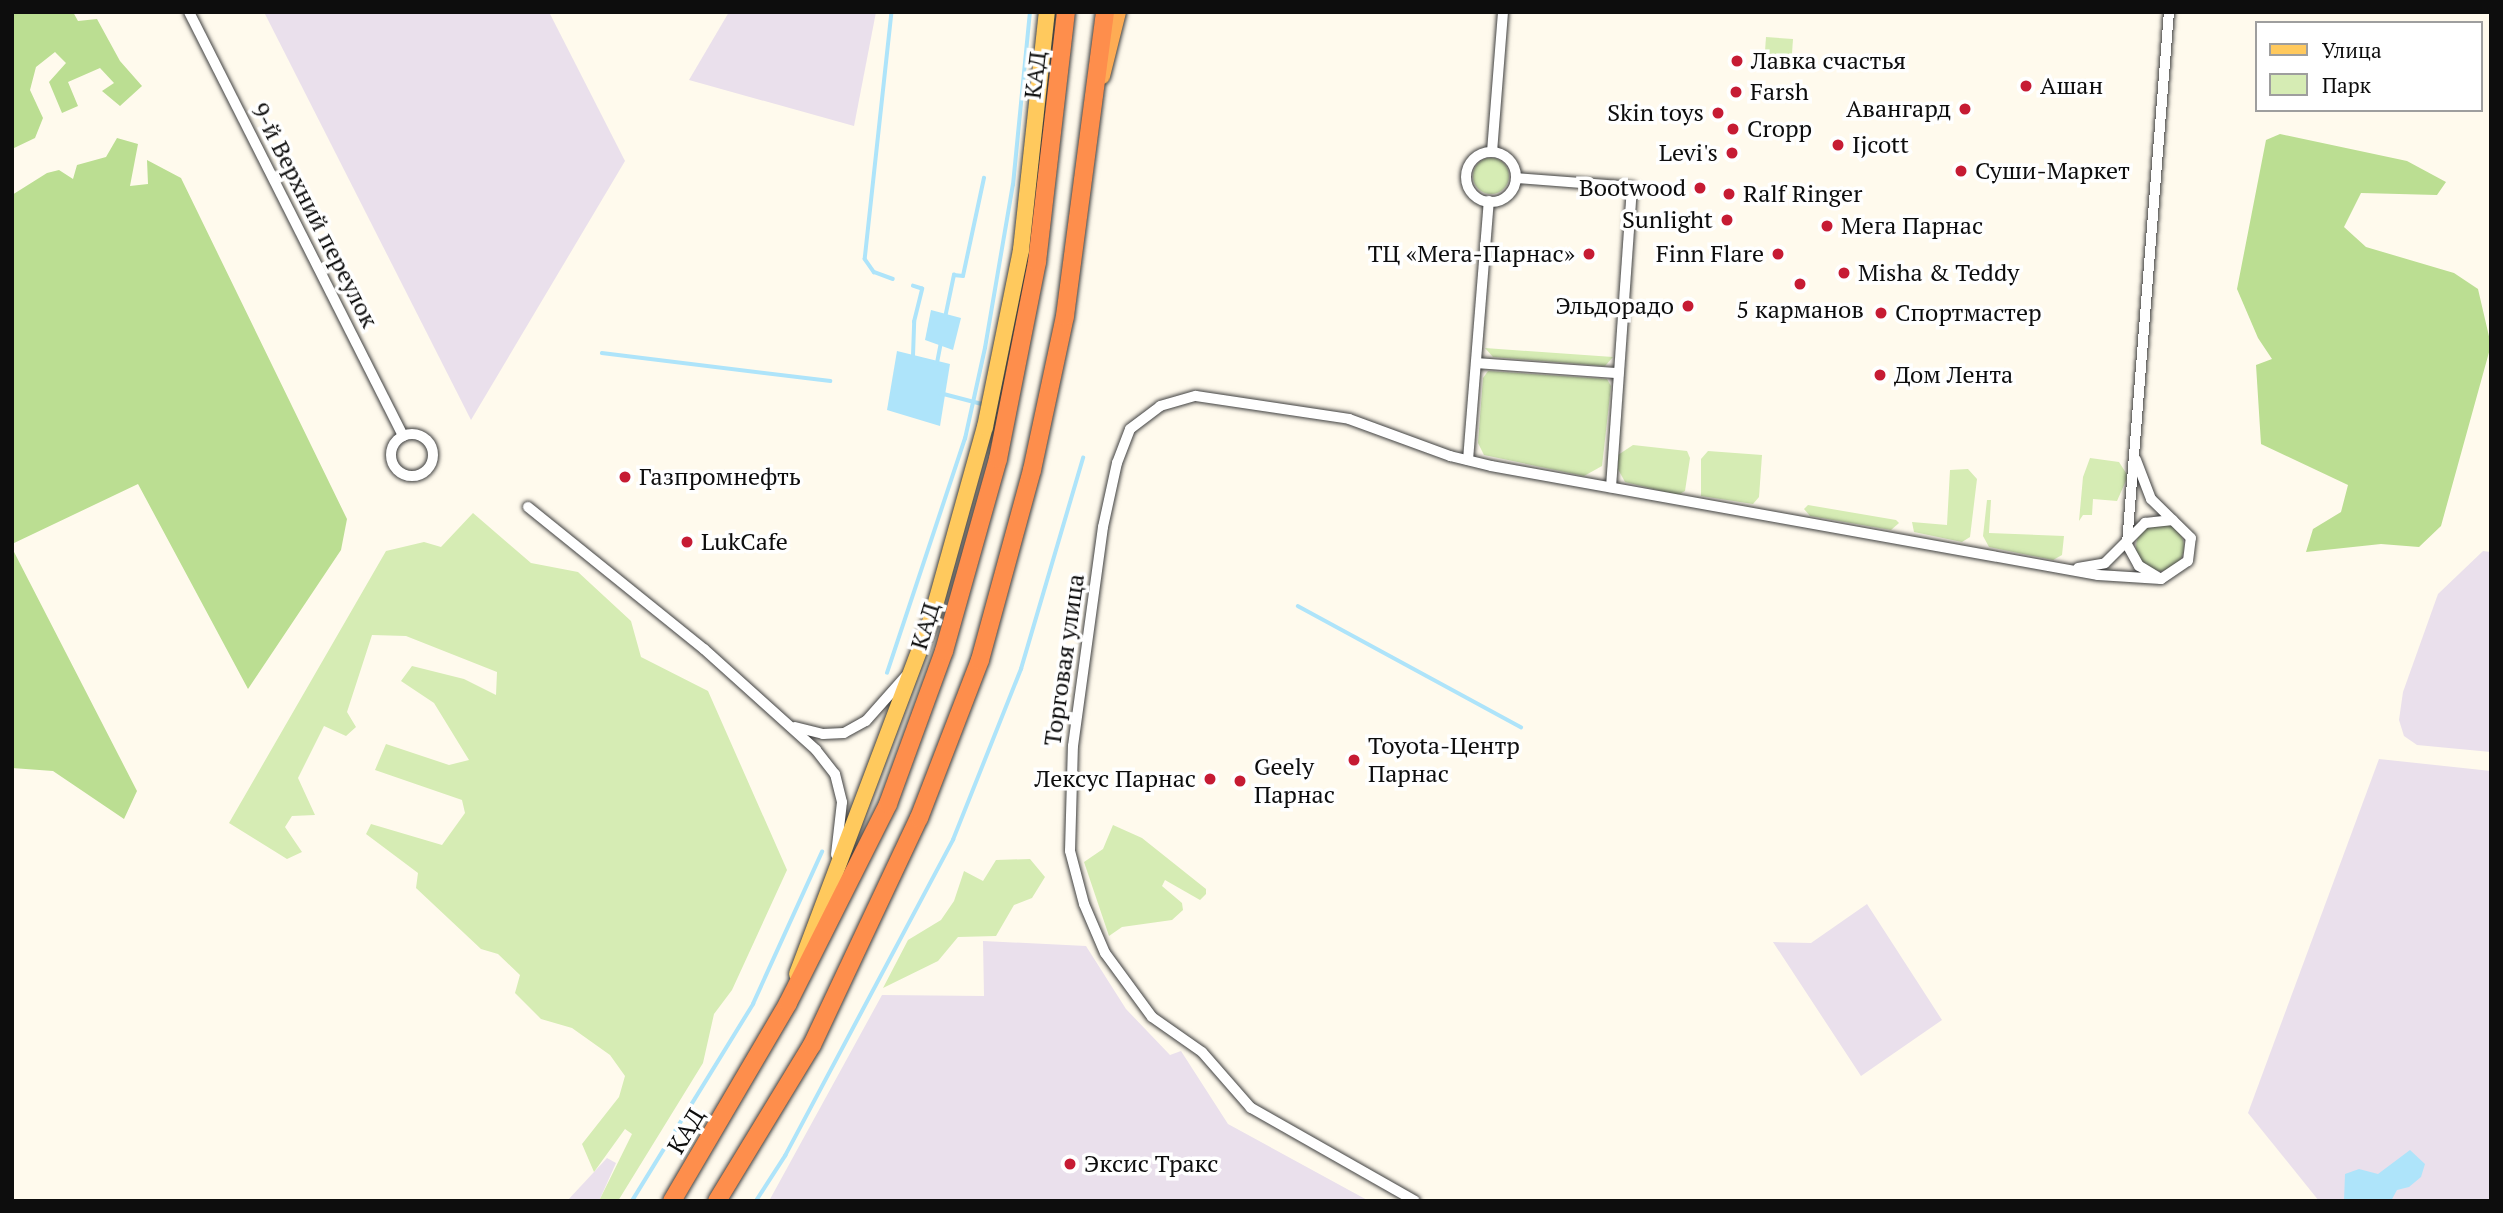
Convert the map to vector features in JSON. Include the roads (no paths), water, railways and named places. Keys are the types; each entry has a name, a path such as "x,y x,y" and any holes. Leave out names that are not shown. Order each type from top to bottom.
{"highway":[{"name":"КАД","path":"672,1201 789,1003 888,804 958,600 998,459 1037,262 1066,12"},
{"path":"717,1201 812,1045 919,818 980,660 1032,470 1062,328 1097,92 1105,12"},
{"path":"1097,92 1118,12"}],"main road":[{"path":"789,1003 836,863 913,669 985,426 1021,250 1047,12"}],"street":[{"name":"9-й Верхний переулок","path":"189,12 402,436"},
{"path":"1492,152 1503,12"},
{"path":"2161,579 2139,566 2126,544 2136,460 2169,12"},
{"path":"1492,152 1507,157 1516,178 1510,193 1489,201 1475,196 1466,175 1472,161 1492,152"},
{"path":"1516,178 1632,187 1611,487"},
{"path":"1489,201 1468,460 2070,569 2161,579 2180,571 2191,550 2191,538 2176,520 2151,499 2136,460"},
{"path":"1477,363 1618,373"},
{"name":"Торговая улица","path":"1415,1201 1251,1108 1202,1052 1152,1017 1105,953 1084,904 1070,851 1073,746 1103,527 1121,446 1130,429 1160,406 1196,396 1349,419 1468,460"},
{"path":"411,434 428,440 434,457 426,472 409,477 394,467 391,450 402,436 411,434"},
{"path":"528,507 794,727 835,774 842,802 836,863"},
{"path":"2070,569 2105,563 2144,523 2176,520"},
{"path":"794,727 824,734 845,733 866,721 913,669"}],"water":[{"path":"931,310 961,318 953,350 925,340"},
{"path":"897,351 950,364 940,426 887,410"},
{"path":"2410,1150 2425,1164 2421,1177 2409,1187 2397,1190 2391,1201 2344,1201 2345,1174 2359,1169 2378,1174"}],"waterway":[{"path":"892,12 865,259 874,272 893,279"},
{"path":"887,673 965,439 985,348 1013,185 1030,12"},
{"path":"945,318 954,275 963,276 984,178"},
{"path":"913,286 922,289 914,322 913,356"},
{"path":"937,363 941,343"},
{"path":"602,353 830,381"},
{"path":"940,393 982,404"},
{"path":"756,1201 785,1156 953,840 1021,669 1083,458"},
{"path":"1298,606 1521,727"},
{"path":"632,1201 753,1004 822,852"}],"place":[{"name":"Лавка счастья","path":"1737,61"},
{"name":"Ашан","path":"2026,86"},
{"name":"Farsh","path":"1736,92"},
{"name":"Авангард","path":"1965,109"},
{"name":"Skin toys","path":"1718,113"},
{"name":"Cropp","path":"1733,129"},
{"name":"Ijcott","path":"1838,145"},
{"name":"Levi's","path":"1732,153"},
{"name":"Суши-Маркет","path":"1961,171"},
{"name":"Bootwood","path":"1700,188"},
{"name":"Ralf Ringer","path":"1729,194"},
{"name":"Sunlight","path":"1727,220"},
{"name":"Мега Парнас","path":"1827,226"},
{"name":"ТЦ «Мега-Парнас»","path":"1589,254"},
{"name":"Finn Flare","path":"1778,254"},
{"name":"Misha & Teddy","path":"1844,273"},
{"name":"5 карманов","path":"1800,284"},
{"name":"Эльдорадо","path":"1688,306"},
{"name":"Спортмастер","path":"1881,313"},
{"name":"Дом Лента","path":"1880,375"},
{"name":"Газпромнефть","path":"625,477"},
{"name":"LukCafe","path":"687,542"},
{"name":"Toyota-Центр Парнас","path":"1354,760"},
{"name":"Лексус Парнас","path":"1210,779"},
{"name":"Geely Парнас","path":"1240,781"},
{"name":"Эксис Тракс","path":"1070,1164"}]}
